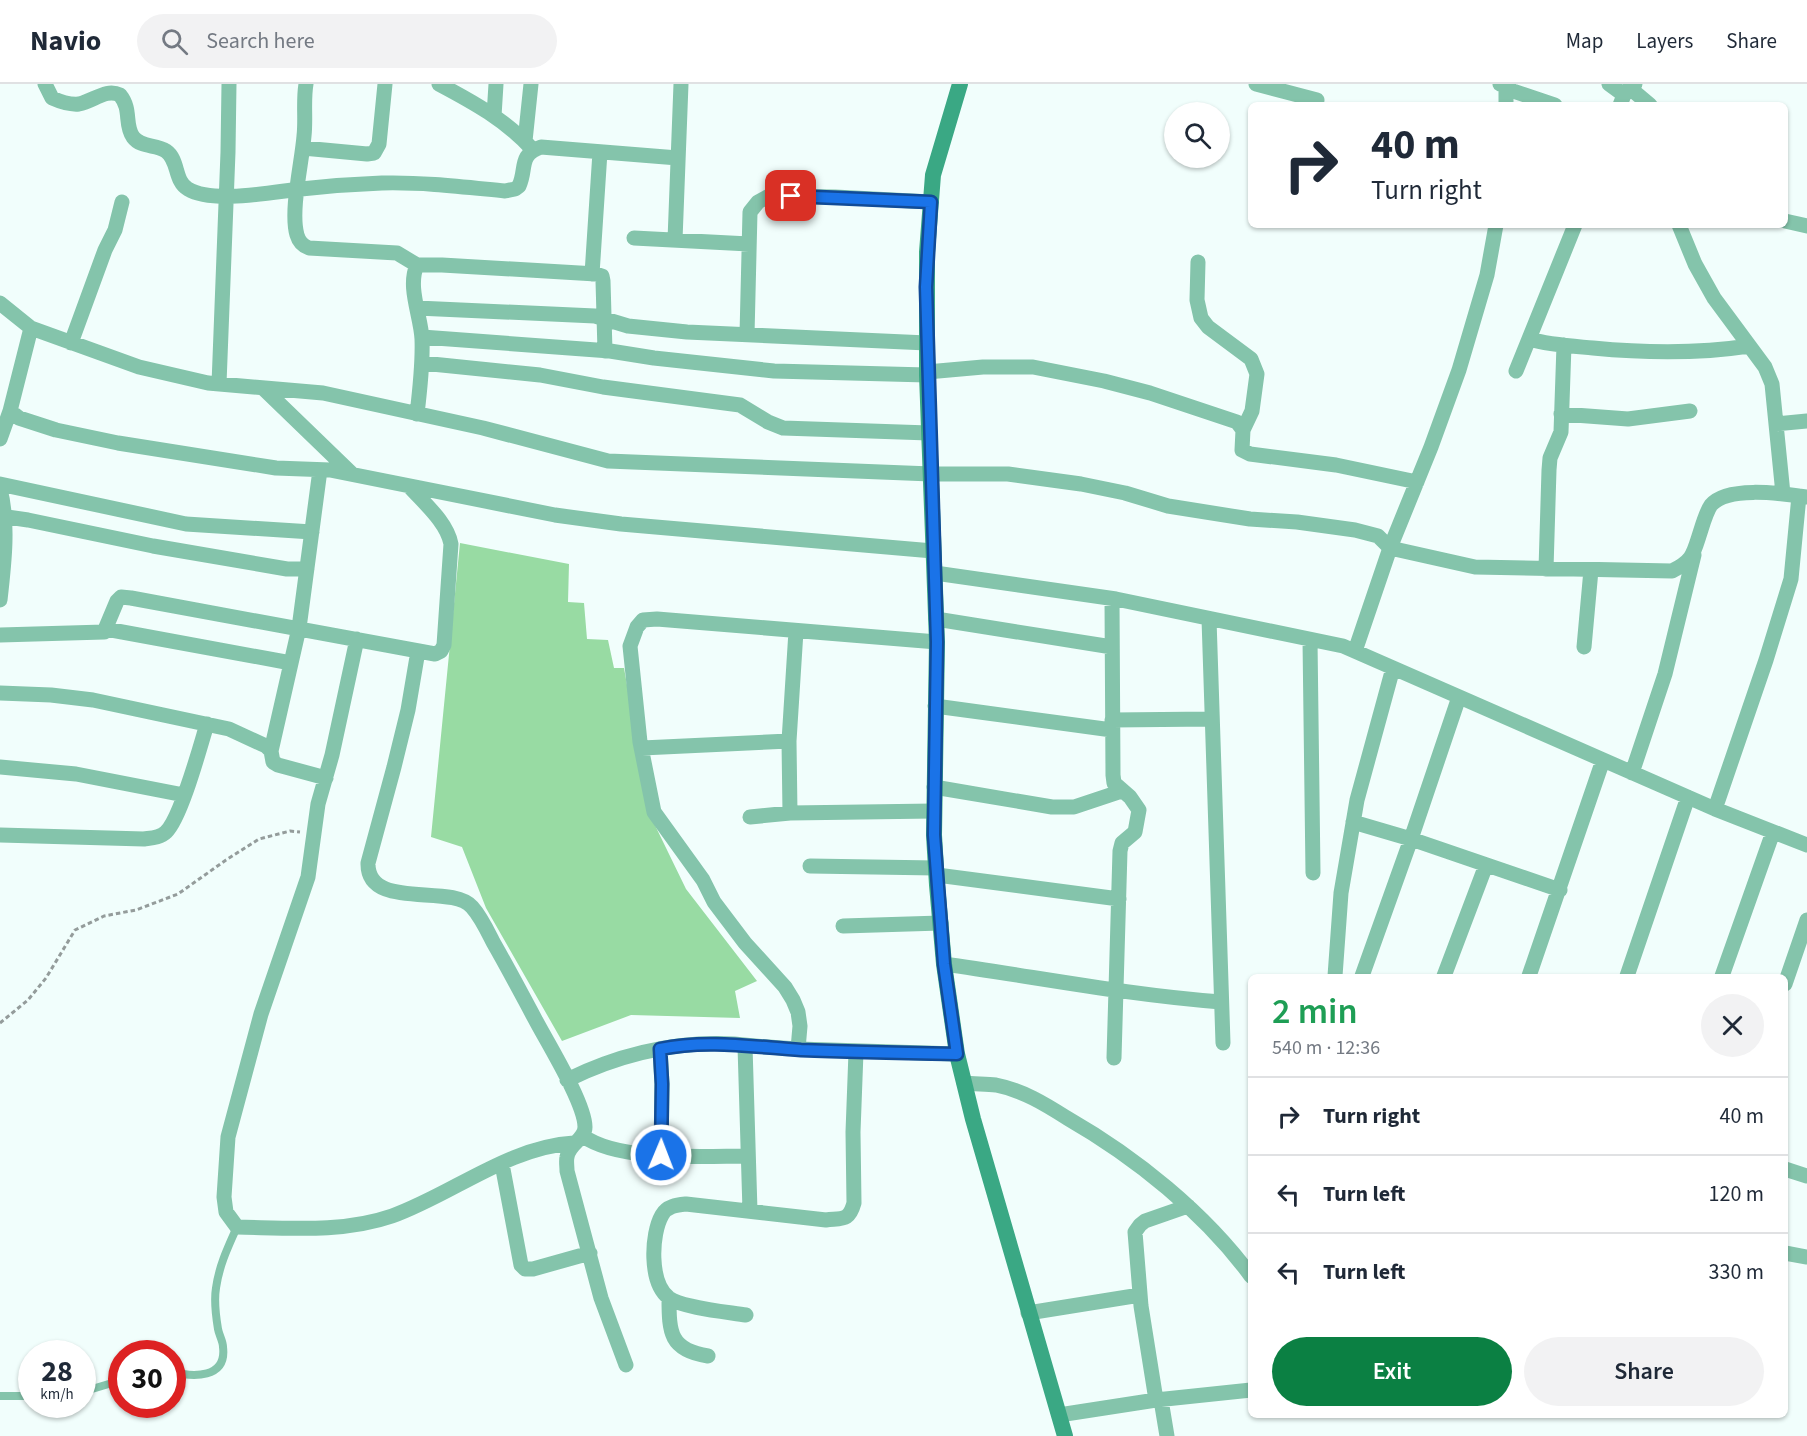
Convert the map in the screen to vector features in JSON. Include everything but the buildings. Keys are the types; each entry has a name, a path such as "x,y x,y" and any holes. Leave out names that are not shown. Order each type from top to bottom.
{"main road":[{"path":"960,84 933,176 926,275 927,373 937,642 934,787 936,872 944,964 957,1054 1028,1314 1065,1436"}],"street":[{"path":"45,84 52,98 67,104 85,102 110,92 120,95 128,109 128,124 132,136 138,142 165,150 171,156 185,188 206,195 226,196 394,183 505,191 515,189 521,182 529,145 531,84"},
{"path":"219,384 229,84"},
{"path":"306,84 303,148 296,212 297,233 303,246 397,253 417,266 442,265 602,276 605,351"},
{"path":"303,148 374,153 380,144 385,84"},
{"path":"438,84 479,105 515,130 529,145 678,158"},
{"path":"494,116 496,84"},
{"path":"675,240 681,84"},
{"path":"1256,84 1317,100"},
{"path":"1609,84 1628,91 1645,102"},
{"path":"1503,85 1506,102"},
{"path":"1503,85 1513,91 1546,102"},
{"path":"592,274 600,152"},
{"path":"747,334 750,212 758,202 769,196 931,202"},
{"path":"71,343 105,250 115,230 122,202"},
{"path":"1788,222 1807,226"},
{"path":"1355,651 1390,548 1459,370 1487,275 1495,228"},
{"path":"1516,370 1574,228"},
{"path":"1680,228 1695,264 1714,298 1764,367 1772,384 1783,494"},
{"path":"634,238 749,244"},
{"path":"1198,262 1197,300 1201,318 1208,327 1251,359 1257,374 1252,411 1243,430 1242,450 1250,454 1336,465 1417,482"},
{"path":"417,266 413,280 422,337 417,414"},
{"path":"0,303 31,328 139,367 219,384 323,393 483,428 608,461 931,474 1008,474 1081,484 1125,493 1168,506 1250,519 1297,522 1355,530 1378,536 1390,548 1474,567 1672,571 1694,555"},
{"path":"417,308 575,315 604,318 628,326 687,332 927,343"},
{"path":"0,439 10,411 31,328"},
{"path":"422,337 605,351 774,371 927,373 982,367 1033,367 1150,393 1231,419 1242,426 1243,430"},
{"path":"1529,339 1564,345 1662,352 1711,352 1749,346"},
{"path":"1546,569 1549,470 1561,432 1564,345"},
{"path":"422,363 540,375 603,387 740,405 783,428 929,433"},
{"path":"263,388 352,474"},
{"path":"10,411 19,418 56,430 118,443 276,468 352,474 555,515 621,524 933,551"},
{"path":"1561,414 1628,419 1690,411"},
{"path":"1776,424 1807,421"},
{"path":"320,470 299,628 271,752 273,762 278,765 326,778"},
{"path":"0,484 186,524 312,532"},
{"path":"106,629 112,608 121,597 435,654 441,651 444,645 451,544 449,535 441,523 409,486"},
{"path":"0,489 4,502 2,516 4,565 0,600"},
{"path":"1632,773 1665,674 1700,533 1711,506 1721,498 1743,493 1803,496 1791,579 1715,809"},
{"path":"2,516 153,546 287,569 307,569"},
{"path":"1584,647 1591,570"},
{"path":"935,573 1112,599 1343,646 1715,809 1807,845"},
{"path":"1112,599 1114,783 1136,803 1139,810 1135,832 1122,843 1120,851 1114,1058"},
{"path":"798,1050 800,1026 793,1000 785,987 745,943 714,902 703,880 654,812 642,748 630,646 637,627 643,620 657,619 937,642"},
{"path":"936,619 1112,647"},
{"path":"1209,619 1222,1043"},
{"path":"0,635 98,633 106,629 291,663"},
{"path":"790,813 789,741 796,631"},
{"path":"357,639 326,778 318,804 308,877 261,1014 228,1137 224,1197 226,1212 237,1227 350,1227 393,1215 502,1164 554,1144 579,1139 600,1145 661,1155 748,1156"},
{"path":"1310,640 1313,873"},
{"path":"418,651 408,710 368,863 368,872 370,878 378,885 404,894 457,898 470,904 509,970 567,1080 583,1116 585,1130 567,1156 567,1171 601,1298 626,1365"},
{"path":"1335,973 1341,893 1357,800 1394,668"},
{"path":"0,693 51,695 93,700 207,724 229,729 255,740 271,752"},
{"path":"1363,974 1412,839 1459,697"},
{"path":"935,706 1112,725 1212,719"},
{"path":"0,835 156,838 165,833 174,821 207,724"},
{"path":"642,748 789,741"},
{"path":"1530,974 1603,760"},
{"path":"0,767 76,774 184,795"},
{"path":"934,787 1052,807 1074,807 1122,791"},
{"path":"1628,974 1688,797"},
{"path":"750,817 790,813 934,811"},
{"path":"1353,822 1412,839 1560,890"},
{"path":"1723,974 1773,832"},
{"path":"1445,974 1486,865"},
{"path":"810,866 936,872 1119,899"},
{"path":"1788,975 1807,920"},
{"path":"843,926 941,923"},
{"path":"944,964 1117,991 1221,1002"},
{"path":"567,1080 589,1069 636,1053 671,1047 732,1044 798,1050 957,1054"},
{"path":"745,1046 750,1211"},
{"path":"660,1049 661,1155"},
{"path":"746,1315 690,1306 669,1298 659,1286 654,1270 656,1237 663,1214 674,1205 686,1204 826,1220 845,1218 851,1214 854,1203 853,1132 856,1052"},
{"path":"964,1083 996,1086 1034,1098 1105,1140 1188,1206 1234,1252 1248,1272"},
{"path":"502,1164 521,1265 525,1269 533,1269 590,1253"},
{"path":"1788,1170 1807,1176"},
{"path":"1167,1436 1158,1400 1140,1295 1136,1232 1145,1221 1188,1206"},
{"path":"1788,1254 1807,1257"},
{"path":"1028,1314 1140,1295"},
{"path":"669,1298 669,1319 677,1344 685,1350 708,1356"},
{"path":"1059,1415 1158,1400 1248,1390"}],"lane":[{"path":"186,1376 209,1374 220,1365 224,1349 218,1330 215,1290 223,1257 237,1227"},
{"path":"0,1396 18,1396"}],"path":[{"path":"0,1023 28,1000 46,978 75,930 104,916 136,910 178,894 259,839 290,831 314,833"}],"green space":[{"path":"460,543 569,564 568,602 584,603 587,639 608,640 614,668 624,668 650,815 686,889 757,981 735,991 740,1018 631,1015 562,1041 486,908 462,847 431,837"}],"route":[{"path":"661,1155 660,1049 732,1044 798,1050 957,1054 944,964 934,835 937,642 926,287 931,202 791,196"}]}
